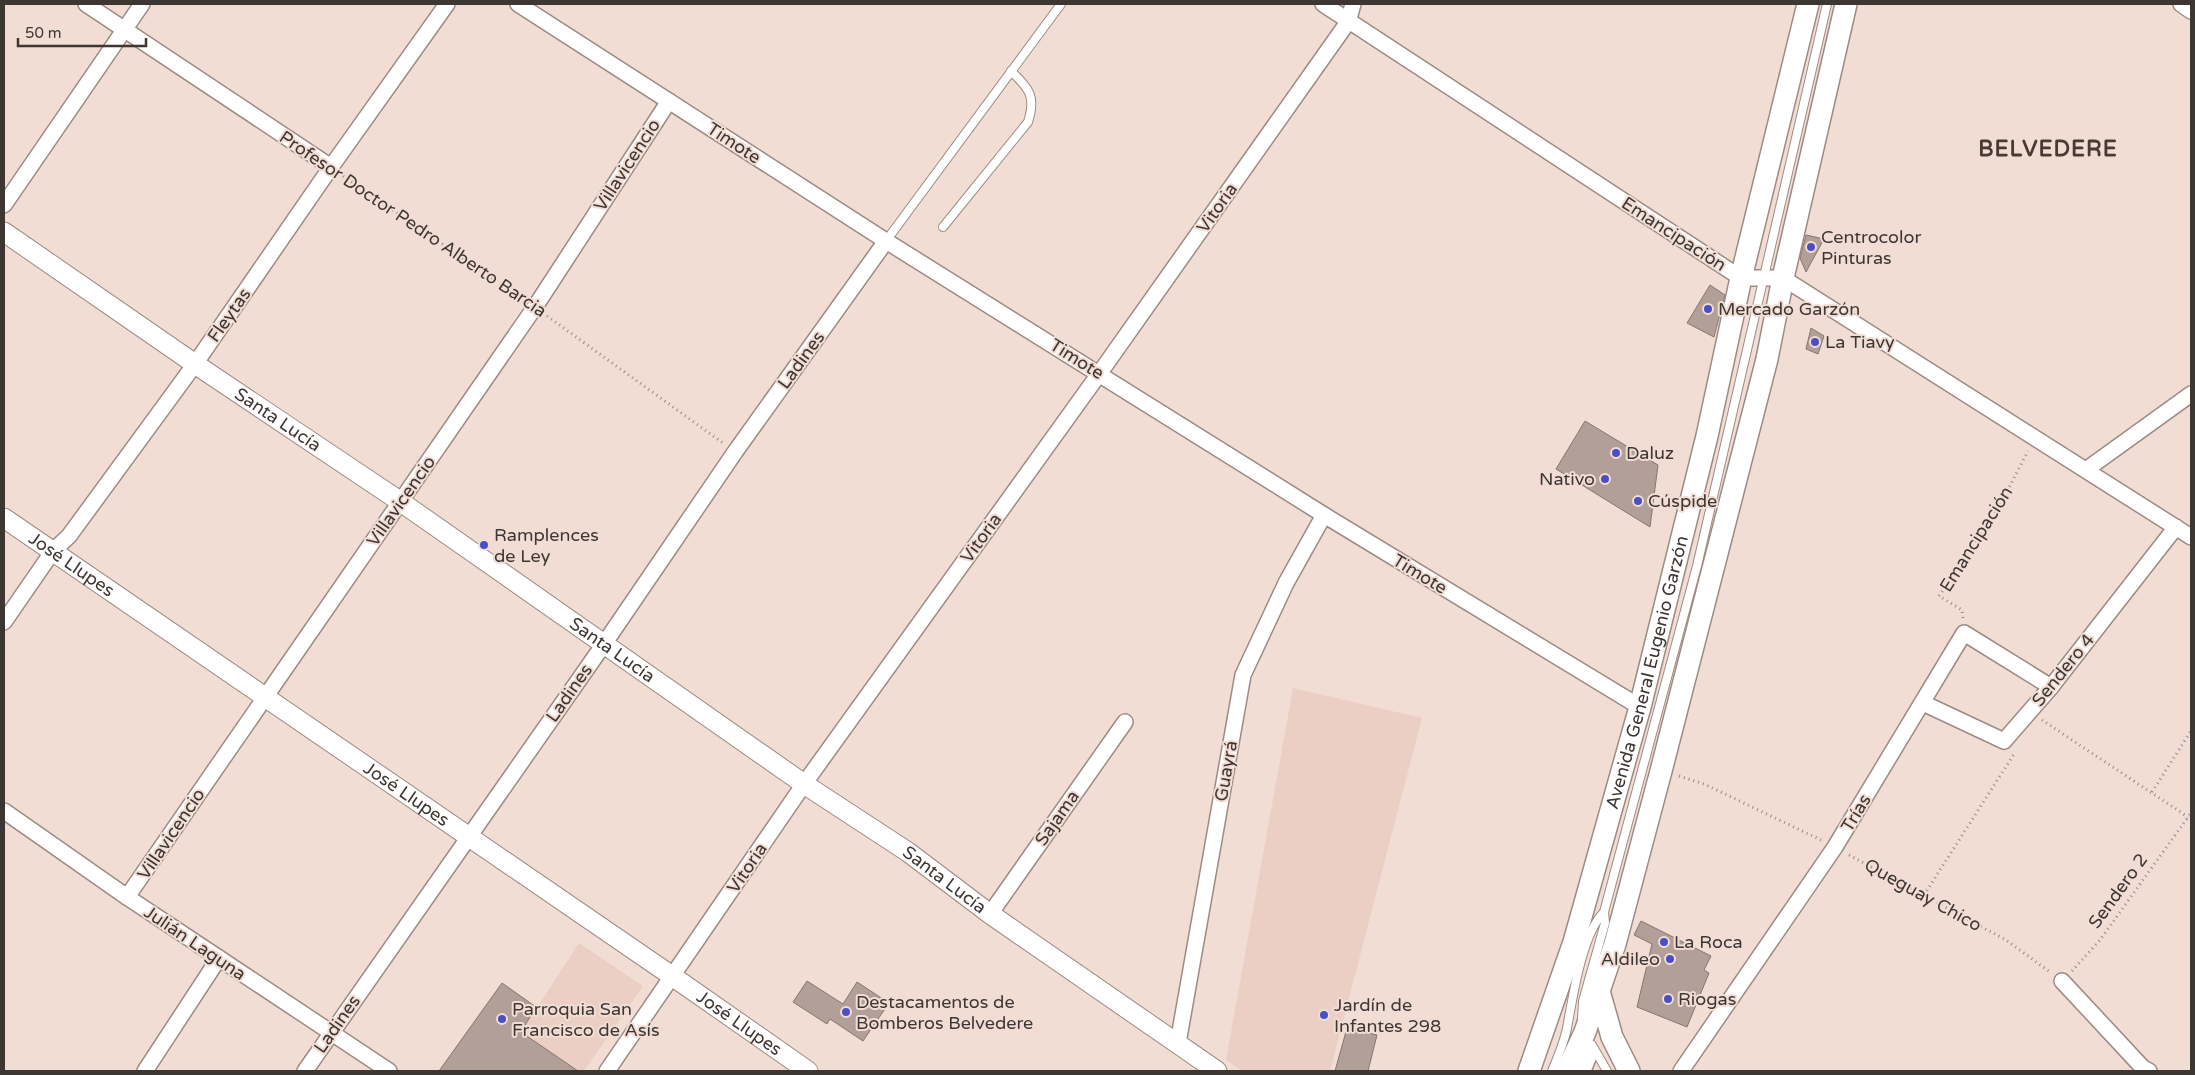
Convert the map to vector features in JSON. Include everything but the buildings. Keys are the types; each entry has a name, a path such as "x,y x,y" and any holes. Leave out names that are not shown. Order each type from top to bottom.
{"main road":[{"name":"Avenida General Eugenio Garzón","path":"1529,1071 1574,942 1640,707 1707,436 1741,278 1808,4"},
{"name":"Avenida General Eugenio Garzón","path":"1567,1071 1585,1032 1615,944 1661,771 1767,360 1773,278 1846,4"},
{"path":"1599,991 1612,1037 1629,1071"}],"street":[{"name":"Profesor Doctor Pedro Alberto Barcia","path":"86,4 331,167"},
{"path":"4,205 123,29 142,4"},
{"name":"Fleytas","path":"4,622 53,551 69,536 195,364 331,167 447,4"},
{"name":"Timote","path":"518,4 886,241 1324,515 1640,707"},
{"name":"Emancipación","path":"1322,4 1741,278 1773,278"},
{"name":"Vitoria","path":"607,1071 804,784 1100,374 1348,22 1353,4"},
{"path":"2180,4 2191,11"},
{"name":"Villavicencio","path":"127,897 535,307 669,101"},
{"name":"Santa Lucía","path":"4,232 195,364 401,502 804,784 908,852 990,914 1218,1071"},
{"name":"Ladines","path":"305,1071 604,644 735,452 886,241"},
{"path":"1773,278 2087,469 2191,537"},
{"path":"2087,469 2191,394"},
{"name":"Guayrá","path":"1178,1043 1243,675 1286,583 1324,515"},
{"name":"José Llupes","path":"4,518 808,1071"},
{"name":"Sendero 4","path":"1923,703 2004,741 2035,719 2050,686 2176,526"},
{"path":"1964,633 2050,686"},
{"name":"Trías","path":"1681,1071 1835,847 1964,633"},
{"name":"Sajama","path":"990,914 1125,722"},
{"name":"Julián Laguna","path":"4,811 127,897 389,1071"},
{"path":"145,1071 219,958"},
{"path":"2062,981 2143,1068 2149,1071"}],"lane":[{"path":"886,241 1061,4"},
{"name":"Avenida General Eugenio Garzón","path":"1585,1032 1582,1023 1583,1001 1605,923 1604,912 1773,278 1827,4"},
{"path":"943,227 1028,122 1032,108 1031,96 1026,85 1011,71"},
{"name":"Avenida General Eugenio Garzón","path":"1552,1071 1561,1048 1574,984 1595,921 1604,912"},
{"path":"1585,1032 1607,1071"}],"path":[{"name":"Profesor Doctor Pedro Alberto Barcia","path":"331,167 535,307 735,452"},
{"name":"Emancipación","path":"1964,633 1962,610 1939,596 2002,501 2035,438"},
{"path":"2035,719 2152,792 2188,817"},
{"path":"2152,792 2191,731"},
{"path":"1924,895 2019,746"},
{"name":"Queguay Chico","path":"1661,771 1704,784 1835,847 2006,940 2062,981"},
{"name":"Sendero 2","path":"2062,981 2100,940 2191,813"}],"shaded area":[{"path":"1293,688 1422,718 1330,1071 1242,1071 1226,1060"},
{"path":"579,943 643,986 584,1071 578,1071 521,1032"}],"place":[{"name":"Centrocolor Pinturas","path":"1811,247"},
{"name":"Mercado Garzón","path":"1708,309"},
{"name":"La Tiavy","path":"1815,342"},
{"name":"Daluz","path":"1616,453"},
{"name":"Nativo","path":"1605,479"},
{"name":"Cúspide","path":"1638,501"},
{"name":"Ramplences de Ley","path":"484,545"},
{"name":"La Roca","path":"1664,942"},
{"name":"Aldileo","path":"1670,959"},
{"name":"Riogas","path":"1668,999"},
{"name":"Destacamentos de Bomberos Belvedere","path":"846,1012"},
{"name":"Jardín de Infantes 298","path":"1324,1015"},
{"name":"Parroquia San Francisco de Asís","path":"502,1019"}],"district":[{"name":"BELVEDERE","path":"2048,149"}]}
